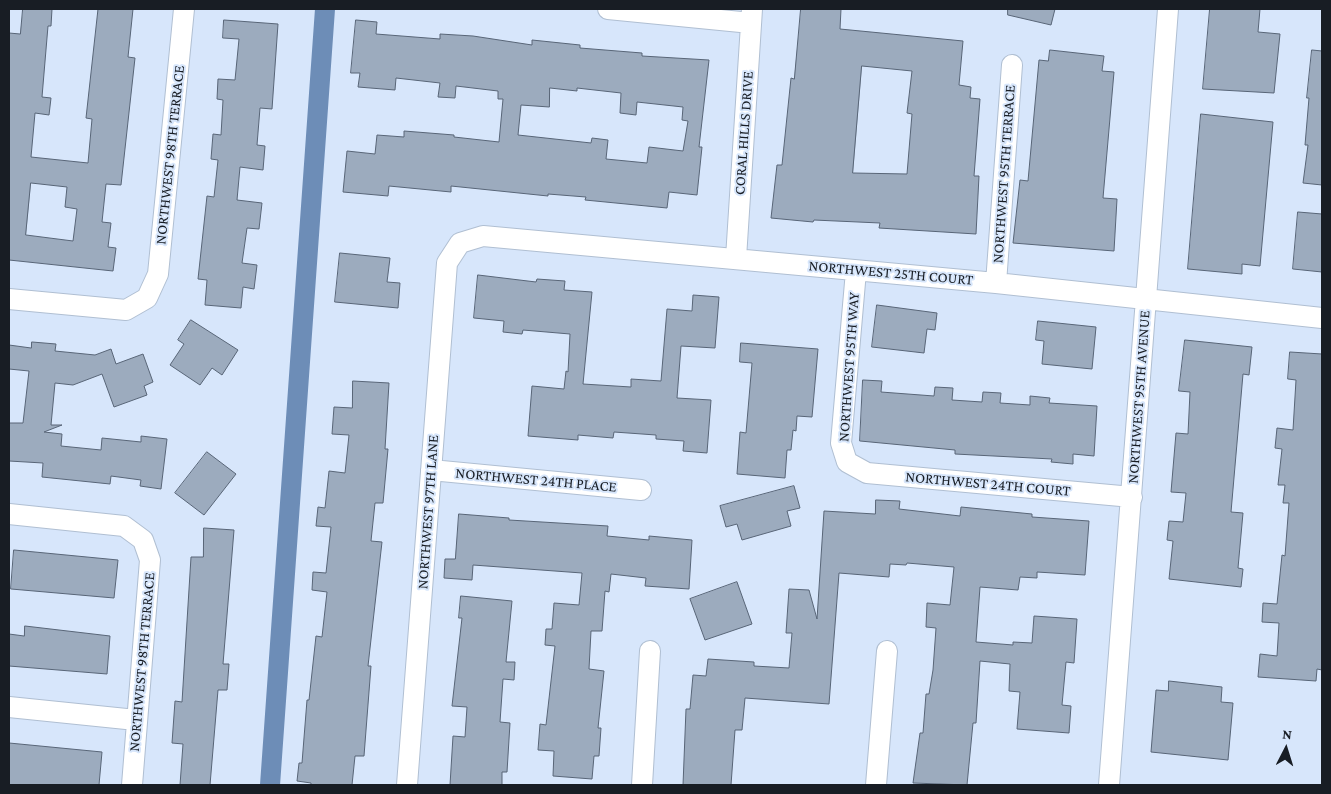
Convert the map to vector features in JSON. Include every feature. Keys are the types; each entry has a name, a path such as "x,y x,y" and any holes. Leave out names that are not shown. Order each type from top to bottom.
{"street":[{"name":"NORTHWEST 98TH TERRACE","path":"9,299 126,310 147,298 158,274 184,9"},
{"path":"608,9 752,16"},
{"name":"NORTHWEST 95TH AVENUE","path":"1109,785 1168,9"},
{"name":"CORAL HILLS DRIVE","path":"736,258 752,16"},
{"name":"NORTHWEST 95TH TERRACE","path":"996,283 1012,64"},
{"name":"NORTHWEST 25TH COURT","path":"460,243 484,236 996,283 1146,301 1322,318"},
{"name":"NORTHWEST 97TH LANE","path":"407,785 447,263 460,243"},
{"name":"NORTHWEST 95TH WAY","path":"847,462 841,443 856,271"},
{"name":"NORTHWEST 24TH COURT","path":"847,462 867,473 1132,497"},
{"name":"NORTHWEST 24TH PLACE","path":"431,470 641,490"},
{"name":"NORTHWEST 98TH TERRACE","path":"9,514 124,526 143,540 150,560 132,785"},
{"path":"642,785 650,651"},
{"path":"876,785 887,651"},
{"path":"9,707 136,720"}],"building":[{"path":"23,9 52,9 51,26 48,26 42,97 51,98 49,115 35,113 31,157 88,163 92,119 86,118 98,9 133,9 128,57 135,58 121,185 106,184 102,222 111,223 108,247 116,248 113,271 9,260 9,33 20,34","holes":["31,183 67,187 65,207 77,209 73,241 26,235"]},
{"path":"801,9 841,9 840,29 963,41 959,85 971,87 970,98 980,99 974,176 979,176 976,234 879,228 880,223 814,220 813,222 771,218 777,165 782,165 791,78 794,79","holes":["862,66 912,71 907,113 912,114 907,174 853,173"]},
{"path":"1008,9 1055,9 1051,25 1008,15"},
{"path":"1210,9 1260,9 1258,32 1280,34 1274,93 1203,89"},
{"path":"224,20 278,24 272,109 260,108 257,145 265,146 263,170 240,167 237,200 262,203 259,229 247,228 242,263 257,265 254,289 243,287 241,308 205,305 207,280 198,279 207,196 214,197 218,160 211,159 213,134 221,135 223,100 217,99 218,79 235,80 239,39 223,38"},
{"path":"356,20 377,22 376,34 440,39 440,34 473,36 532,45 532,40 580,45 580,48 642,53 642,56 709,60 699,147 702,147 697,195 669,192 667,208 585,200 586,197 548,194 548,196 451,186 451,192 389,186 388,196 343,192 347,151 375,154 377,135 404,137 404,131 454,135 454,137 499,142 503,99 498,99 498,91 456,86 455,98 438,97 440,83 396,78 395,90 358,87 360,73 351,73","holes":["550,88 577,91 577,88 621,93 620,113 636,115 637,102 683,107 682,120 688,121 683,151 649,147 647,163 606,159 608,140 592,138 591,143 518,135 521,105 549,107"]},
{"path":"1050,50 1104,56 1102,71 1114,72 1103,198 1117,199 1114,251 1013,243 1020,180 1028,181 1039,60 1048,61"},
{"path":"1312,50 1322,51 1322,185 1303,183 1308,145 1305,145"},
{"path":"1201,114 1273,122 1260,266 1242,264 1242,274 1188,269"},
{"path":"1298,212 1322,214 1322,272 1293,269"},
{"path":"340,253 390,258 387,282 400,283 398,308 335,302"},
{"path":"478,275 536,282 537,279 565,281 564,290 592,292 583,384 631,387 631,379 661,381 667,309 692,311 693,295 719,297 715,348 681,346 677,398 711,400 707,453 683,451 684,441 656,439 656,435 614,432 613,438 578,435 578,440 528,436 532,386 564,389 566,371 568,372 570,334 523,330 522,334 503,332 504,321 474,318"},
{"path":"877,305 937,313 935,330 927,329 924,353 872,347"},
{"path":"191,320 238,350 222,375 212,368 200,385 170,365 184,344 178,340"},
{"path":"1038,321 1096,327 1092,369 1042,364 1044,341 1036,340"},
{"path":"1185,340 1252,347 1249,375 1243,374 1231,512 1243,513 1238,568 1243,569 1241,587 1169,579 1173,541 1167,540 1169,521 1183,522 1186,493 1171,492 1176,433 1188,434 1190,392 1179,391"},
{"path":"32,342 56,344 55,351 95,355 111,349 116,364 143,354 153,382 144,386 147,395 114,407 102,374 73,385 55,383 51,425 62,425 44,432 62,434 61,446 101,450 102,438 141,442 141,436 167,439 161,489 140,486 141,480 111,476 110,484 42,477 43,463 9,461 9,423 23,423 29,371 9,369 9,345 31,348"},
{"path":"741,343 818,349 812,417 797,416 796,431 793,430 791,450 787,450 785,478 737,474 740,432 746,433 752,363 740,362"},
{"path":"1290,352 1322,354 1322,670 1317,669 1316,681 1258,677 1260,654 1277,656 1279,623 1262,622 1263,603 1277,604 1282,555 1285,556 1289,503 1283,503 1285,485 1278,485 1282,449 1275,448 1277,428 1293,430 1296,380 1288,379"},
{"path":"863,380 882,381 881,392 934,396 935,387 953,388 952,400 982,402 983,392 1001,393 1000,403 1030,405 1030,396 1050,398 1049,403 1097,406 1094,456 1073,454 1073,464 1051,462 1052,459 955,454 955,450 860,441"},
{"path":"353,381 389,383 385,449 388,449 383,503 375,503 371,541 382,542 368,666 371,666 364,756 355,756 352,785 311,785 311,783 297,781 299,763 302,763 307,700 309,700 316,636 322,637 327,592 312,590 313,572 326,573 331,527 316,526 318,507 325,508 329,471 345,473 349,435 332,434 334,407 352,408"},
{"path":"207,452 236,474 204,515 175,493"},
{"path":"794,486 800,508 787,511 791,526 742,540 737,524 726,527 720,506"},
{"path":"876,500 900,501 899,509 960,516 961,507 1032,514 1032,517 1089,521 1085,575 1037,572 1037,578 1020,577 1018,590 980,587 976,642 1013,645 1013,642 1032,643 1034,616 1077,619 1074,663 1066,662 1062,705 1071,706 1069,733 1017,729 1020,692 1009,691 1010,664 980,661 976,723 973,723 967,785 913,783 920,733 923,733 926,694 929,694 933,670 936,628 926,627 927,603 950,605 954,567 907,563 906,565 890,564 889,577 839,573 829,704 745,698 742,730 735,730 731,785 683,785 686,709 690,709 693,675 706,676 708,659 754,662 754,666 789,668 792,633 786,633 789,589 809,590 817,619 824,511 875,514"},
{"path":"459,514 509,518 509,520 608,526 607,536 649,540 649,536 692,540 689,589 645,586 646,578 611,574 609,592 605,591 602,631 591,631 589,669 604,671 598,728 601,728 599,756 594,756 592,779 553,776 554,751 538,750 540,724 546,725 555,646 545,645 546,629 552,629 554,603 579,605 582,573 473,565 472,580 444,578 445,559 455,559"},
{"path":"204,528 234,530 223,664 229,664 227,690 218,690 210,785 180,785 183,744 172,743 175,701 182,702 191,557 203,557"},
{"path":"14,550 118,560 114,598 11,589"},
{"path":"737,582 752,624 705,640 690,599"},
{"path":"461,596 512,601 506,662 515,662 514,680 503,679 500,722 510,723 507,772 502,772 502,785 450,785 453,736 465,737 467,707 452,706 462,618 459,618"},
{"path":"25,626 110,636 107,674 9,666 9,634 24,636"},
{"path":"1169,681 1222,687 1221,702 1233,703 1228,760 1151,752 1156,690 1168,691"},
{"path":"9,743 102,752 99,785 9,785"}],"waterway":[{"path":"270,785 325,9"}]}
